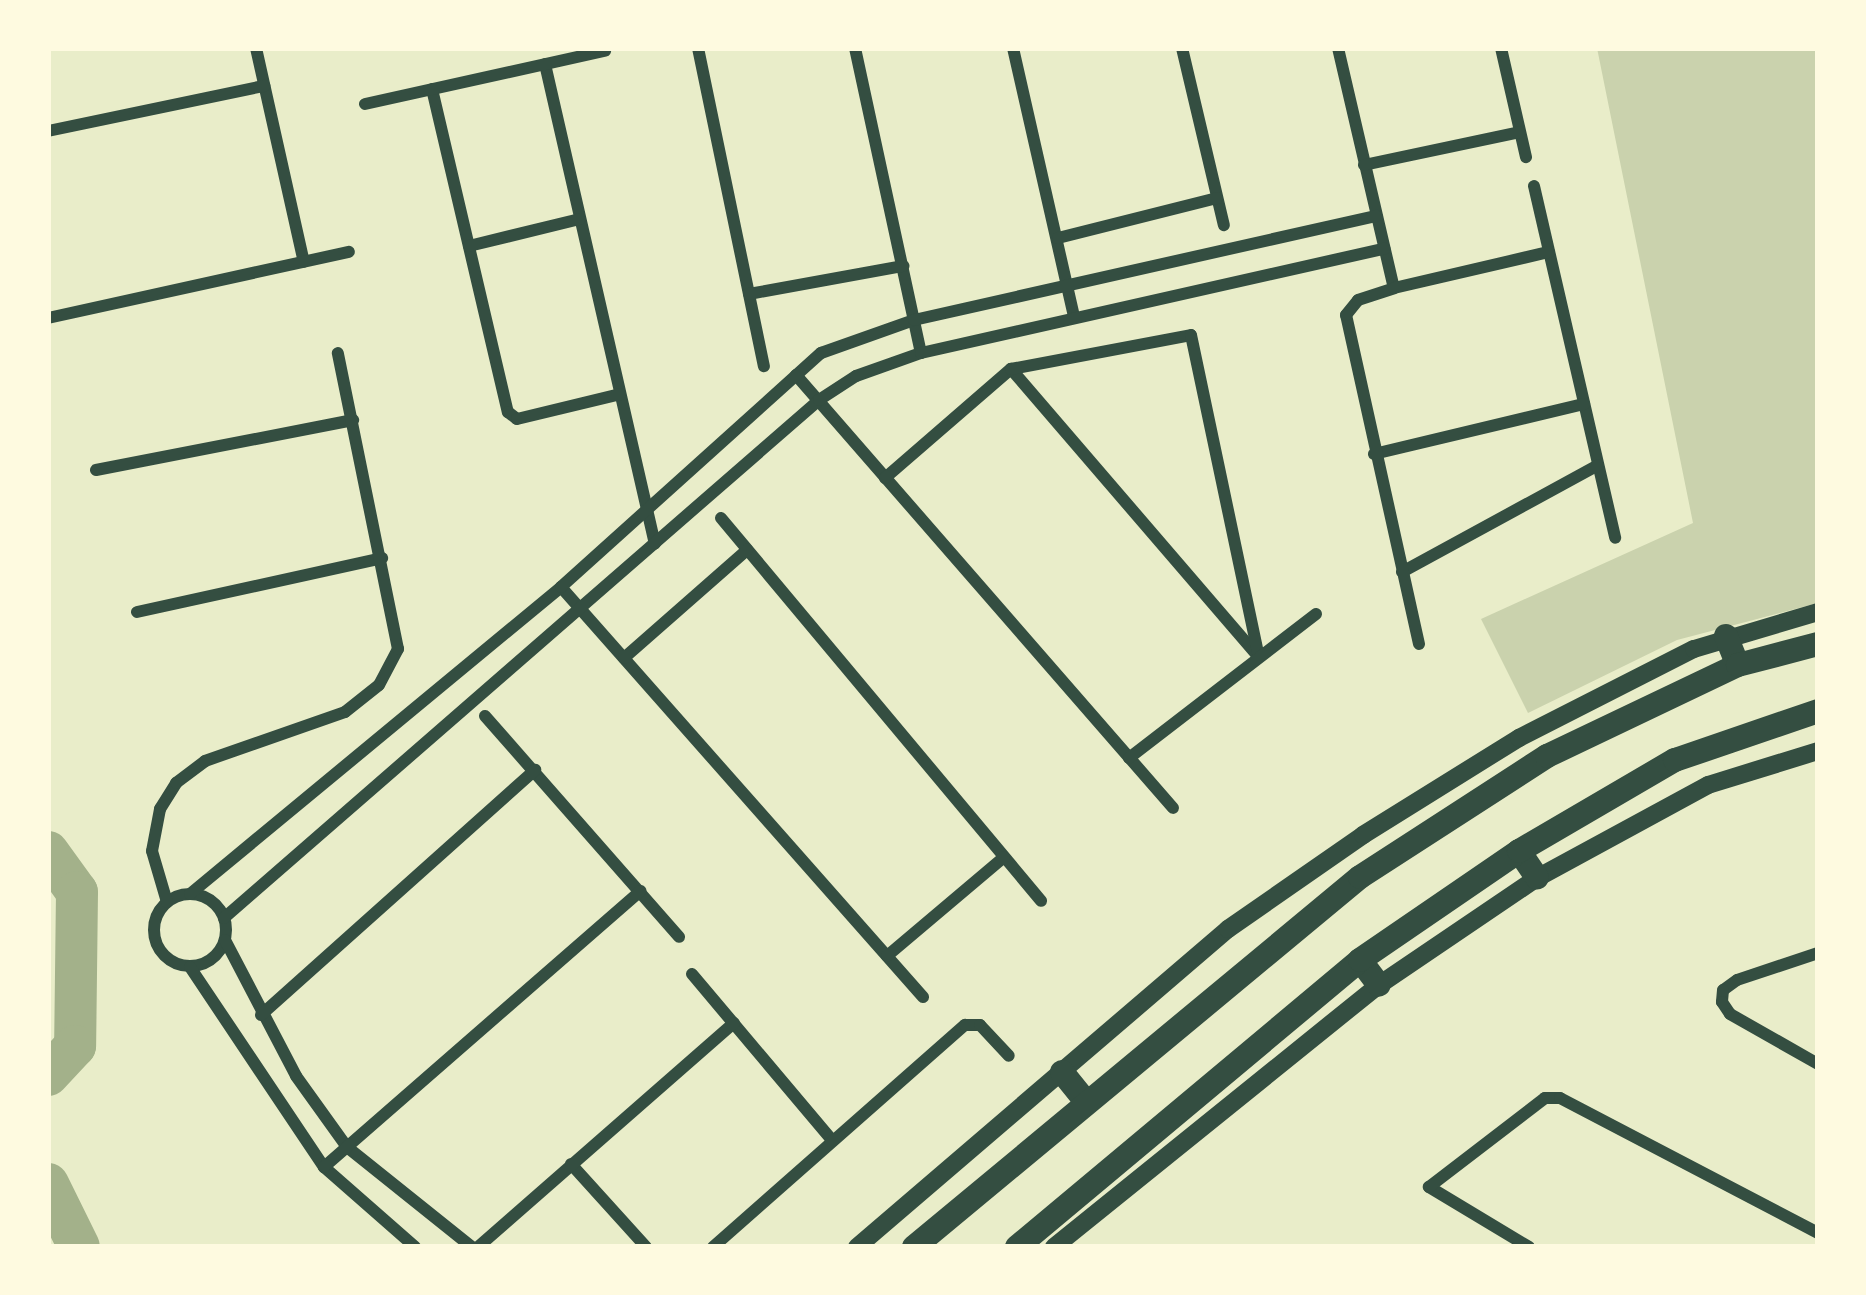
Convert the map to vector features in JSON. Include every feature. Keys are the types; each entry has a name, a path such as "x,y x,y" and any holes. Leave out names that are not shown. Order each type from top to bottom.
{"highway":[{"path":"1726,636 1738,665"},
{"path":"914,1247 1084,1100 1360,877 1547,756 1738,665 1818,644"},
{"path":"1017,1247 1360,960 1520,851 1676,760 1818,711"},
{"path":"1520,851 1537,878"},
{"path":"1360,960 1379,985"},
{"path":"1062,1072 1084,1100"}],"street":[{"path":"256,48 304,262"},
{"path":"698,48 764,366"},
{"path":"855,48 921,353"},
{"path":"1013,48 1074,317"},
{"path":"1182,48 1224,225"},
{"path":"1338,48 1394,288"},
{"path":"1501,48 1526,158"},
{"path":"365,104 605,51"},
{"path":"545,64 655,544"},
{"path":"48,130 264,86"},
{"path":"432,89 511,418 620,394"},
{"path":"1364,165 1520,131"},
{"path":"1534,186 1615,538"},
{"path":"1058,238 1216,198"},
{"path":"167,902 190,894 450,680 645,514 796,375 851,339 914,320 1376,216"},
{"path":"469,246 580,219"},
{"path":"224,918 819,400 856,376 921,353 1384,249"},
{"path":"48,318 349,252"},
{"path":"1419,644 1346,315 1358,300 1394,288 1549,252"},
{"path":"749,294 903,266"},
{"path":"885,478 1011,369 1192,335 1259,658"},
{"path":"338,353 398,649 379,685 345,712 205,760 176,783 160,809 152,850 167,902 153,937 166,958 190,967 324,1167 415,1247"},
{"path":"1011,369 1259,658"},
{"path":"796,375 1173,808"},
{"path":"1374,454 1584,404"},
{"path":"96,470 352,420"},
{"path":"1402,572 1598,465"},
{"path":"721,518 1041,902"},
{"path":"624,658 747,550"},
{"path":"137,612 382,558"},
{"path":"561,587 923,997"},
{"path":"857,1247 1228,929 1363,835 1519,738 1726,636 1818,612"},
{"path":"1129,758 1316,614"},
{"path":"485,716 679,937"},
{"path":"1054,1247 1379,985 1537,878 1708,784 1818,752"},
{"path":"260,1015 535,770"},
{"path":"887,956 1004,857"},
{"path":"324,1167 640,891"},
{"path":"190,894 211,901 224,918 225,940 260,1015 347,1147 475,1247 734,1023"},
{"path":"190,967 213,959 225,940"},
{"path":"1818,953 1737,980 1723,990 1722,1002 1818,1064"},
{"path":"692,974 832,1140"},
{"path":"712,1247 964,1025 980,1025 1009,1056"},
{"path":"1529,1247 1429,1187 1545,1098 1818,1233"},
{"path":"571,1165 646,1247"}],"green space":[{"path":"1597,48 1818,48 1818,603 1677,640 1528,713 1481,619 1693,523"}],"waterway":[{"path":"48,852 77,892 75,1046 48,1075"},
{"path":"48,1184 79,1247"}]}
